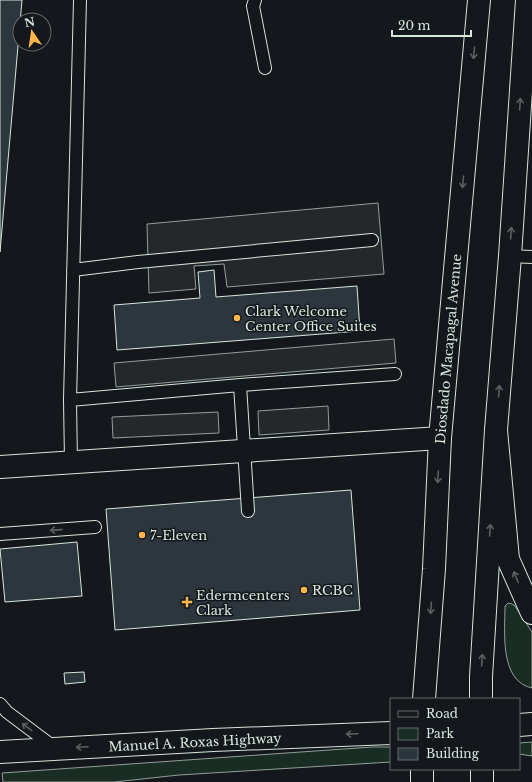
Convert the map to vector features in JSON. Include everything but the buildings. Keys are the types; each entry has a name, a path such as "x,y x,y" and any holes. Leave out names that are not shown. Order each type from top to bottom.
{"main road":[{"name":"Diosdado Macapagal Avenue","path":"424,698 434,569 440,438 479,0"},
{"path":"481,698 496,430 528,2"},
{"path":"496,430 508,559 532,613"},
{"path":"0,467 440,438"},
{"path":"520,725 532,724"},
{"name":"Manuel A. Roxas Highway","path":"0,752 221,740 390,733"},
{"path":"422,770 422,782"},
{"path":"482,770 482,782"}],"lane":[{"path":"71,462 70,400 80,0"},
{"path":"255,0 253,6 266,68"},
{"path":"73,270 138,262 372,240"},
{"path":"510,256 532,257"},
{"path":"70,400 240,385 395,374"},
{"path":"240,385 248,511"},
{"path":"0,534 95,527"},
{"path":"0,704 7,712 56,749"}],"green space":[{"path":"508,603 515,606 532,632 532,688 521,683 514,676 509,666 505,641 505,606"},
{"path":"532,742 532,756 520,754 520,743"},
{"path":"372,747 390,747 390,762 179,775 114,782 3,782 2,773"}],"shaded area":[{"path":"378,203 384,274 227,287 224,264 194,266 196,289 149,293 147,224"},
{"path":"394,339 396,363 116,387 114,363"},
{"path":"328,406 329,430 259,435 258,411"},
{"path":"218,412 219,433 113,438 112,417"}],"place":[{"name":"Clark Welcome Center Office Suites","path":"237,318"},
{"name":"7-Eleven","path":"142,535"},
{"name":"RCBC","path":"304,590"},
{"name":"Edermcenters Clark","path":"187,602"}]}
